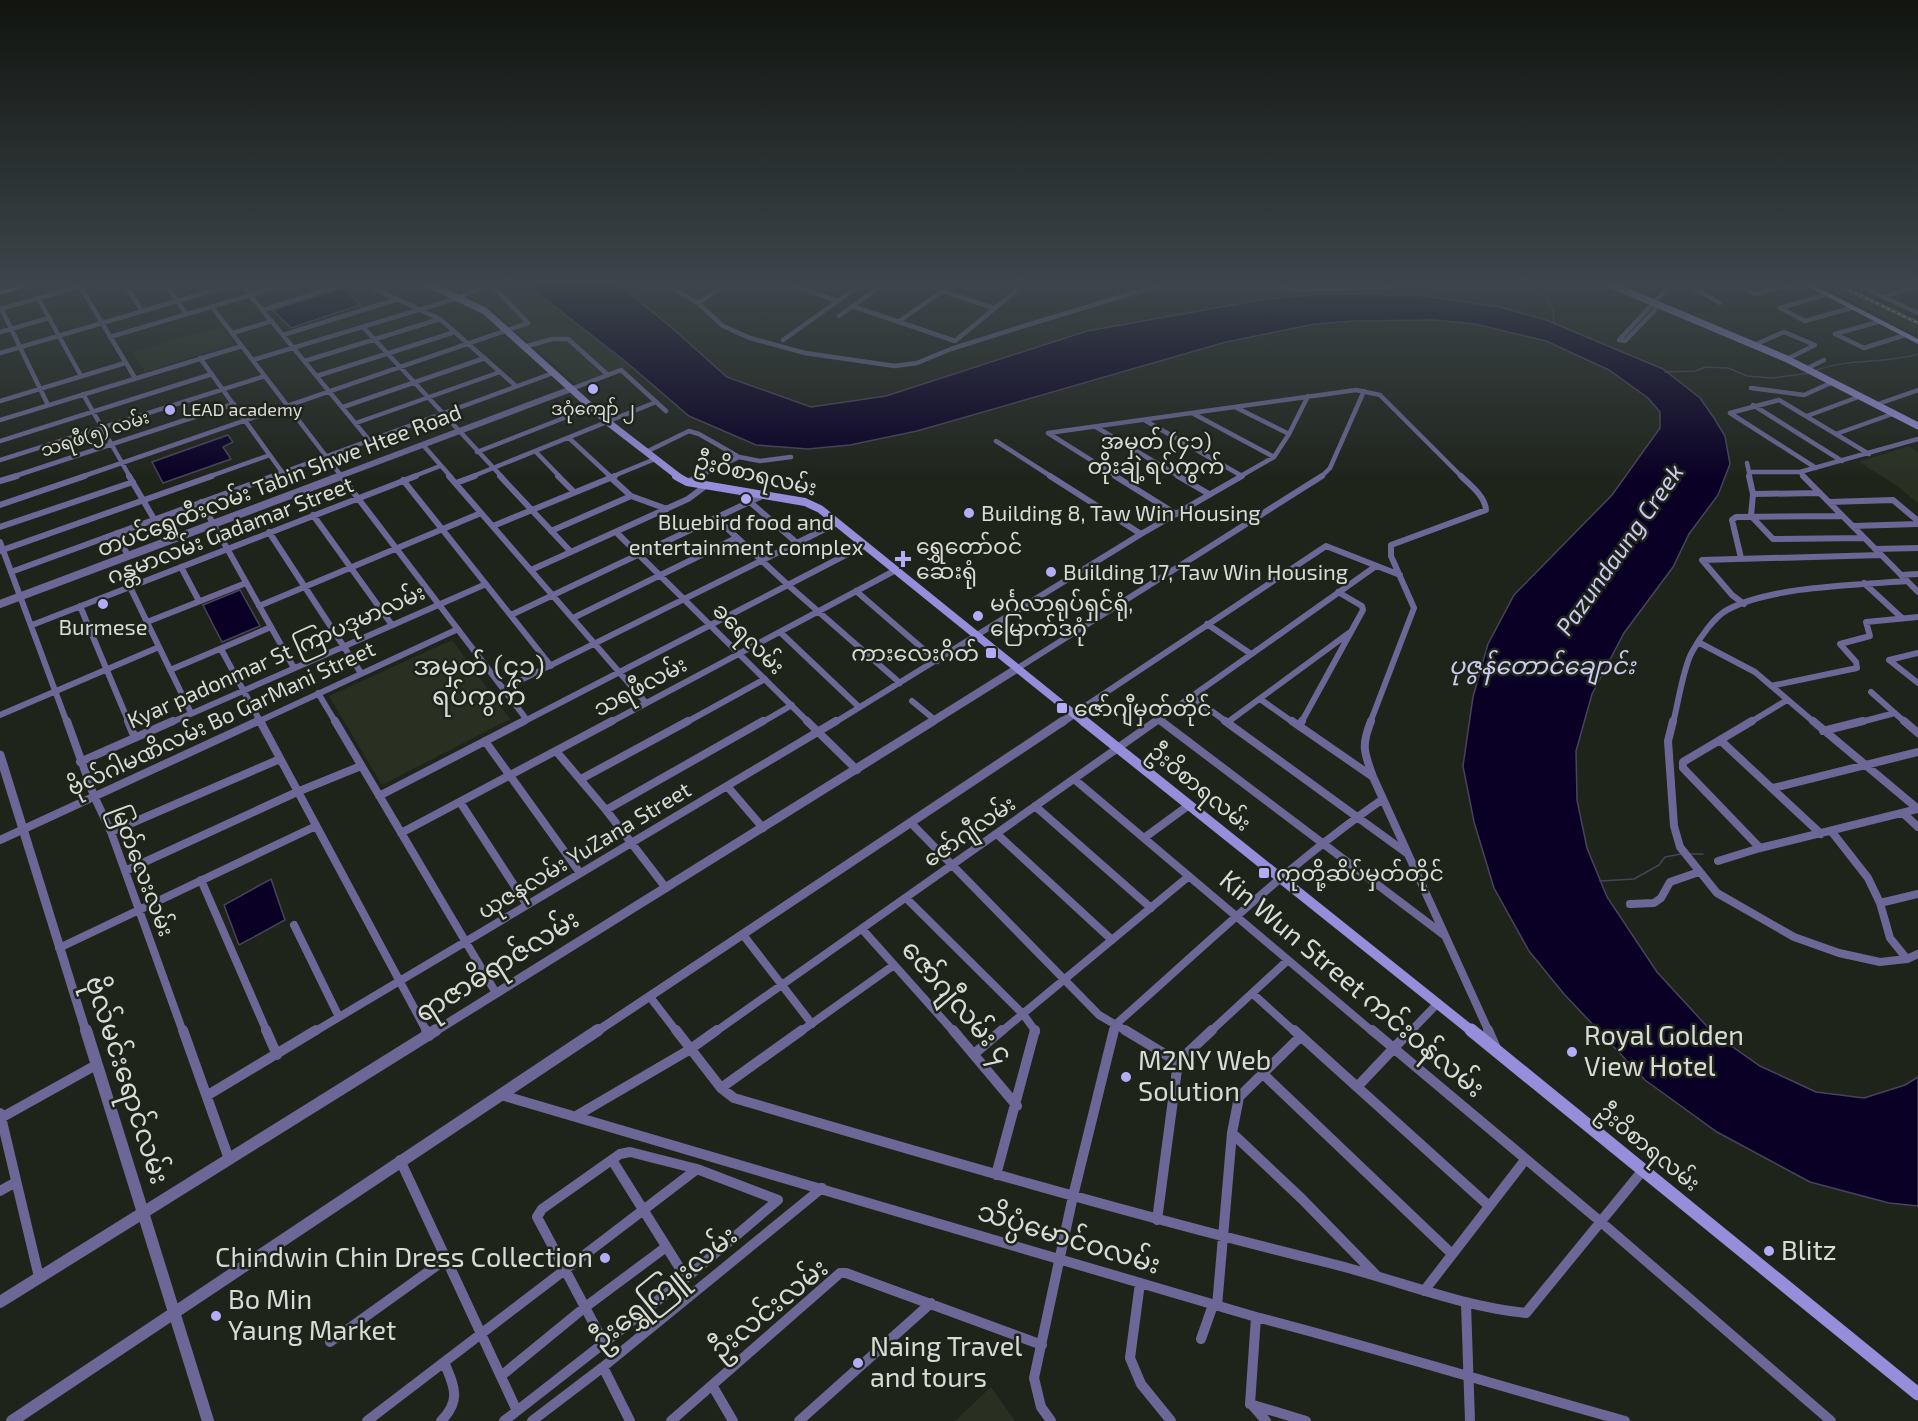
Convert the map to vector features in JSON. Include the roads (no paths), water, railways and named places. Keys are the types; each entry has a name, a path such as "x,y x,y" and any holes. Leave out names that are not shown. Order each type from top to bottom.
{"main road":[{"name":"ဦးဝိစာရလမ်း","path":"524,347 609,423 687,482 704,487 805,502 820,509 1119,747 1281,880 1438,1003 1918,1394"},
{"path":"1760,347 1914,421 1918,426"},
{"path":"1891,1372 1918,1402"}],"street":[{"path":"0,353 19,347"},
{"path":"20,347 48,405"},
{"path":"66,347 81,376"},
{"path":"116,347 135,378"},
{"path":"0,420 237,347"},
{"path":"243,347 527,720"},
{"path":"305,362 351,347"},
{"path":"381,347 571,552"},
{"path":"317,376 408,347"},
{"path":"0,505 461,347"},
{"path":"474,347 516,386"},
{"path":"577,347 608,375"},
{"path":"787,347 895,366 917,363 956,347"},
{"path":"1787,359 1810,347"},
{"path":"253,360 294,348 369,440"},
{"path":"200,358 282,472"},
{"path":"343,407 485,358"},
{"path":"1807,369 1824,360"},
{"path":"0,401 125,363"},
{"path":"571,389 621,370 666,411"},
{"path":"356,423 500,372"},
{"path":"11,572 553,373"},
{"path":"0,441 212,374"},
{"path":"0,460 265,376"},
{"path":"1751,388 1809,395 1833,382"},
{"name":"တပင်ရွှေထီးလမ်း Tabin Shwe Htee Road","path":"0,604 571,389"},
{"path":"1878,404 1918,390"},
{"path":"1018,668 1320,478 1330,468 1364,391"},
{"path":"1176,514 1048,434 1308,396 1364,391 1380,395 1483,499 1486,510 1391,545 1391,556 1414,608 1364,739 1363,750 1373,777 1496,1050"},
{"path":"83,394 154,519"},
{"path":"1191,413 1274,458 1308,396"},
{"path":"1807,417 1861,396"},
{"path":"1816,468 1731,413 1753,405 1779,400 1869,454"},
{"path":"456,483 609,423 656,402"},
{"name":"သရဖီ(၅) လမ်း","path":"0,481 234,404"},
{"path":"1753,405 1842,461"},
{"path":"477,452 592,407"},
{"path":"1235,407 1289,434"},
{"path":"1836,434 1895,413"},
{"path":"1145,420 1242,476"},
{"path":"1096,427 1209,494"},
{"path":"646,452 689,431 699,434 739,457 760,461 790,458"},
{"path":"569,438 631,496 667,509"},
{"path":"1749,472 1800,472 1918,440"},
{"path":"996,441 1141,534"},
{"path":"423,445 646,703"},
{"path":"536,452 574,492"},
{"path":"2,551 270,455"},
{"path":"687,482 739,457"},
{"name":"ယုဇနလမ်း YuZana Street","path":"208,1095 900,683 1141,534 1274,458"},
{"path":"493,526 655,459"},
{"path":"1747,463 1754,494 1751,516"},
{"name":"ဂန္တမာလမ်း Gadamar Street","path":"32,625 440,466"},
{"path":"1800,472 1918,592"},
{"path":"403,480 551,666"},
{"path":"0,528 132,482"},
{"path":"531,570 688,500 704,487"},
{"path":"1754,494 1820,493"},
{"path":"552,531 631,496"},
{"path":"511,615 762,496"},
{"path":"1829,502 1893,500 1918,522"},
{"path":"201,502 294,668"},
{"path":"750,502 797,543"},
{"path":"259,606 481,513"},
{"path":"313,515 392,625"},
{"path":"1751,516 1773,539 1864,538"},
{"path":"1741,558 1732,520 1736,517 1842,516"},
{"path":"716,518 788,585 900,683"},
{"path":"1853,526 1918,522"},
{"path":"503,690 837,523"},
{"path":"269,532 361,673"},
{"name":"ခရေလမ်း","path":"616,532 857,770"},
{"path":"117,533 128,556"},
{"path":"573,618 736,538"},
{"name":"မြတ်လေးလမ်း","path":"0,542 80,762 111,832 208,1095 229,1159"},
{"path":"379,796 865,545"},
{"path":"12,1421 172,1300 501,1095 744,936 911,823 1070,709 1207,624 1326,546 1400,575"},
{"path":"1875,549 1918,548"},
{"path":"1744,604 1732,595 1702,560 1881,555"},
{"name":"ဇော်ဂျီလမ်း","path":"576,1116 689,1050 1376,566"},
{"path":"180,567 199,601"},
{"name":"သရဖီလမ်း","path":"401,833 896,570"},
{"path":"1901,575 1918,574"},
{"path":"1907,581 1813,588 1757,599 1727,610 1718,617 1691,653 1668,741 1674,826 1686,854 1717,893 1794,937 1839,953 1880,962 1907,959 1918,954"},
{"path":"147,622 246,583"},
{"path":"1864,583 1902,618"},
{"name":"Kyar padonmar St ကြာပဒုမာလမ်း","path":"80,762 486,584"},
{"path":"130,587 191,714"},
{"path":"856,591 937,660"},
{"path":"1299,726 1363,608 1338,592"},
{"path":"80,606 135,738"},
{"path":"1771,686 1857,668 1856,662 1840,644 1870,636 1866,622 1918,618"},
{"path":"1207,624 1251,654"},
{"path":"170,670 271,627"},
{"name":"ဗိုလ်ဂါမဏိလမ်း Bo GarMani Street","path":"0,840 458,628"},
{"path":"1228,722 1352,631"},
{"path":"780,632 859,707"},
{"path":"1698,642 1750,669 1918,809"},
{"path":"0,715 159,647"},
{"path":"221,649 429,1036"},
{"path":"1918,653 1889,660 1918,683"},
{"name":"ရာဇာဓိရာဇ်လမ်း","path":"0,1302 39,1277 148,1220 229,1159 1018,668"},
{"path":"581,779 765,679"},
{"path":"1871,692 1918,733"},
{"path":"318,693 496,993"},
{"path":"1191,696 1410,855"},
{"path":"1260,699 1373,777"},
{"path":"1760,848 1683,768 1683,762 1787,700"},
{"path":"912,701 935,720"},
{"path":"606,810 792,705"},
{"path":"1823,731 1895,713"},
{"path":"1158,719 1446,936"},
{"path":"1720,740 1821,834"},
{"path":"485,741 580,873"},
{"path":"556,751 606,810 666,888"},
{"path":"1773,788 1918,752"},
{"name":"ဗိုလ်မင်းရောင်လမ်း","path":"0,755 96,1065 148,1220 208,1421"},
{"path":"111,832 280,759"},
{"path":"125,871 297,792 361,766"},
{"name":"Kin Wun Street ကင်းဝန်လမ်း","path":"1074,779 1601,1222 1831,1421"},
{"path":"727,786 763,828"},
{"path":"1051,1421 1041,1407 1034,1378 1073,1196 1115,1025 1281,880 1383,799"},
{"path":"460,801 527,905"},
{"path":"1144,838 1189,805"},
{"path":"1035,806 1151,908"},
{"path":"1718,861 1760,848 1918,809"},
{"path":"1903,813 1918,827"},
{"path":"911,823 1099,1015 1178,1062"},
{"path":"59,948 316,826"},
{"path":"1832,832 1868,878 1880,903 1890,938 1907,959"},
{"path":"997,834 1112,940"},
{"path":"1630,904 1654,903 1662,898 1663,890 1671,879 1699,872"},
{"path":"974,1054 1189,876"},
{"path":"201,880 277,1054"},
{"path":"1880,903 1918,894"},
{"path":"906,898 1023,1014 1036,1035 996,1175"},
{"path":"294,925 339,1017"},
{"name":"ဇော်ဂျီလမ်း ၄","path":"862,929 974,1054 1017,1106"},
{"path":"744,936 812,1024"},
{"path":"1157,1221 1178,1062 1288,960"},
{"path":"721,1088 894,965"},
{"path":"1252,993 1489,1206"},
{"path":"650,997 689,1050 721,1088 734,1098 1157,1221 1376,1275 1424,1292 1502,1312 1526,1313 1643,1170"},
{"path":"1357,1087 1438,1003"},
{"path":"1201,1339 1215,1305 1232,1133 1239,1097 1301,1036"},
{"path":"39,1277 1,1115 96,1065"},
{"path":"1262,1073 1452,1254"},
{"name":"သိပ္ပံမောင်ဝလမ်း","path":"501,1095 1256,1317 1362,1344 1469,1378 1625,1421"},
{"path":"1232,1133 1302,1199 1376,1275"},
{"path":"504,1421 604,1343 686,1278 778,1200 697,1169 630,1152 620,1154 542,1209 538,1215 539,1221 604,1343"},
{"path":"400,1160 517,1411"},
{"path":"612,1160 686,1278"},
{"path":"1424,1292 1525,1160"},
{"path":"373,1419 697,1169"},
{"path":"0,1191 16,1182"},
{"name":"ဦးရွှေကြူးလမ်း","path":"532,1421 603,1367 822,1188"},
{"path":"501,1376 584,1308 666,1247"},
{"path":"330,1341 446,1259"},
{"name":"ဦးလင်းလမ်း","path":"671,1421 840,1273 846,1273 1042,1344"},
{"path":"1140,1283 1130,1358 1131,1366 1138,1380 1171,1421"},
{"path":"799,1421 931,1303"},
{"path":"1466,1304 1470,1421"},
{"path":"1256,1317 1250,1404 1266,1421"},
{"path":"441,1421 454,1407 456,1395 444,1362"},
{"path":"603,1367 630,1421"},
{"path":"712,1385 733,1421"},
{"path":"1250,1404 1306,1421"}],"water":[{"name":"ပုဇွန်တောင်ချောင်း","path":"607,347 694,347 727,377 811,407 886,396 1037,347 1208,347 917,431 850,445 808,449 756,445 689,416"},
{"name":"ပုဇွန်တောင်ချောင်း","path":"1560,347 1611,347 1663,369 1700,398 1725,436 1730,464 1718,495 1689,534 1673,567 1624,633 1592,694 1576,751 1577,800 1587,848 1607,897 1657,972 1713,1033 1760,1066 1816,1092 1864,1098 1905,1085 1918,1077 1918,1206 1889,1203 1810,1182 1717,1132 1645,1080 1564,994 1529,951 1494,888 1474,822 1463,766 1473,697 1488,644 1514,595 1612,495 1660,428 1660,412 1648,398 1609,370"},
{"path":"228,435 233,442 223,447 231,459 163,483 152,462"},
{"path":"240,590 260,626 222,642 203,605"},
{"path":"271,879 285,920 239,945 224,905"}],"waterway":[{"path":"1817,370 1829,366 1918,354"},
{"path":"1665,372 1695,371 1706,367 1728,368 1747,376 1772,378 1810,373"},
{"path":"1600,881 1634,879 1659,865 1665,857 1681,854"},
{"path":"1689,854 1703,854"}],"place":[{"name":"ဒဂုံကျော် ၂","path":"593,389"},
{"name":"LEAD academy","path":"170,410"},
{"name":"Bluebird food and entertainment complex","path":"746,499"},
{"name":"Building 8, Taw Win Housing","path":"969,513"},
{"name":"ရွှေတော်ဝင် ဆေးရုံ","path":"903,559"},
{"name":"Building 17, Taw Win Housing","path":"1051,572"},
{"name":"Burmese","path":"103,604"},
{"name":"မင်္ဂလာရုပ်ရှင်ရုံ, မြောက်ဒဂုံ","path":"978,616"},
{"name":"ကားလေးဂိတ်","path":"991,653"},
{"name":"ဇော်ဂျီမှတ်တိုင်","path":"1062,708"},
{"name":"ကုတို့ဆိပ်မှတ်တိုင်","path":"1264,873"},
{"name":"Royal Golden View Hotel","path":"1572,1052"},
{"name":"M2NY Web Solution","path":"1126,1077"},
{"name":"Blitz","path":"1769,1251"},
{"name":"Chindwin Chin Dress Collection","path":"605,1258"},
{"name":"Bo Min Yaung Market","path":"216,1316"},
{"name":"Naing Travel and tours","path":"858,1363"}],"district":[{"name":"အမှတ် (၄၁) တိုးချဲ့ရပ်ကွက်","path":"1156,454"},
{"name":"အမှတ် (၄၁) ရပ်ကွက်","path":"479,681"}],"water label":[{"name":"Pazundaung Creek","path":"1620,550"}]}
